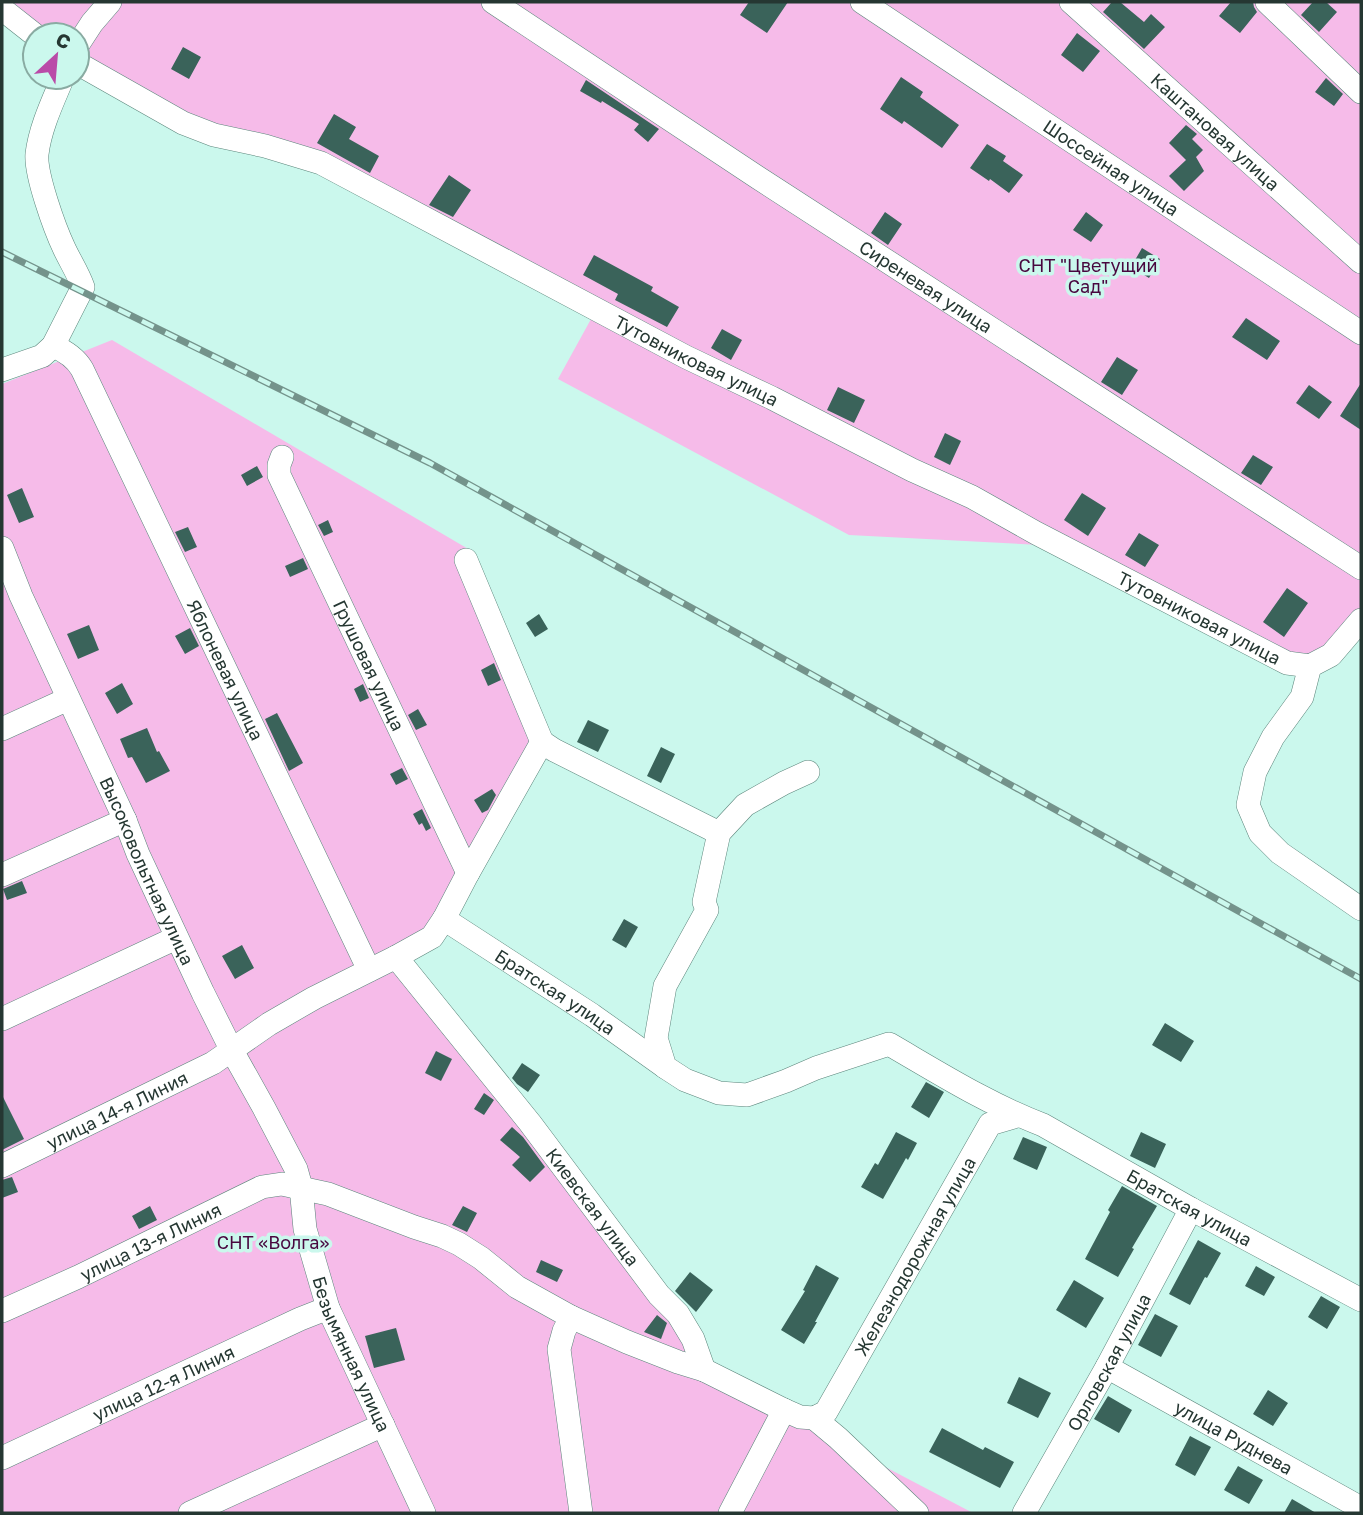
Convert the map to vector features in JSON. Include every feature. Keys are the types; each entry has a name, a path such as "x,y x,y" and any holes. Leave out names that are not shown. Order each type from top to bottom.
{"street":[{"path":"91,25 110,2"},
{"name":"Сиреневая улица","path":"493,2 757,177 1361,568"},
{"name":"Шоссейная улица","path":"862,2 1361,333"},
{"name":"Каштановая улица","path":"1071,2 1361,262"},
{"path":"1267,2 1361,92"},
{"path":"2,9 21,24"},
{"name":"Тутовниковая улица","path":"91,71 183,123 214,135 265,146 321,163 686,358 972,497 1287,663 1310,666"},
{"path":"2,370 42,356 53,346 83,287 63,246 39,176 37,157 40,139 58,91"},
{"name":"Яблоневая улица","path":"53,346 71,356 82,369 369,970"},
{"name":"Грушовая улица","path":"282,457 279,475 468,873"},
{"name":"Высоковольтная улица","path":"2,548 7,576 125,820 176,938 231,1049 290,1156 301,1187"},
{"path":"466,560 542,742 719,833"},
{"path":"1361,620 1331,655 1310,666 1302,697 1273,737 1255,772 1248,805 1260,833 1280,853 1361,909"},
{"path":"2,729 68,698"},
{"name":"улица 14-я Линия","path":"2,1166 213,1063 269,1024 314,998 432,937 542,742"},
{"path":"665,1066 656,1038 665,986 707,910 704,902 719,833 745,805 808,772"},
{"path":"2,875 125,820"},
{"name":"Братская улица","path":"444,919 592,1015 685,1080 719,1093 747,1095 889,1044 983,1098 1017,1116 1043,1125 1191,1209 1361,1300"},
{"path":"2,1019 176,938"},
{"name":"Киевская улица","path":"396,957 530,1123 659,1295 678,1314 693,1339 704,1370"},
{"name":"Железнодорожная улица","path":"820,1415 990,1124 1017,1116"},
{"name":"улица 13-я Линия","path":"2,1311 262,1187 282,1184 328,1194 442,1236 481,1258 517,1287 570,1317 627,1342 704,1370"},
{"name":"Безымянная улица","path":"301,1187 304,1228 328,1308 424,1513"},
{"name":"Орловская улица","path":"1024,1513 1107,1367 1191,1209"},
{"name":"улица 12-я Линия","path":"2,1458 328,1308"},
{"path":"570,1317 559,1349 581,1513"},
{"name":"улица Руднева","path":"1107,1367 1361,1508"},
{"path":"704,1370 800,1417 820,1415 838,1438 917,1513"},
{"path":"730,1513 784,1410"},
{"path":"190,1513 383,1425"}],"green space":[{"name":"СНТ \"Цветущий Сад\"","path":"2,2 1361,2 1361,618 1311,682 1040,545 849,535 558,379 596,310 325,171 91,75 91,21 21,21"},
{"name":"СНТ «Волга»","path":"112,340 470,550 549,740 404,965 716,1378 973,1513 2,1513 2,384"}],"building":[{"path":"749,2 788,2 767,33 740,15"},
{"path":"1112,2 1120,2 1144,22 1151,14 1165,27 1144,49 1103,12"},
{"path":"1231,2 1253,2 1257,12 1240,33 1219,16"},
{"path":"1313,2 1326,2 1337,12 1319,32 1301,15"},
{"path":"1077,33 1100,51 1083,72 1061,55"},
{"path":"183,47 201,57 189,79 171,69"},
{"path":"901,77 923,92 920,97 959,125 942,148 904,121 902,124 880,109"},
{"path":"1326,78 1343,94 1334,106 1315,92"},
{"path":"586,80 659,129 648,142 634,130 639,124 580,91"},
{"path":"334,114 356,127 349,139 379,156 370,173 317,143"},
{"path":"1186,125 1197,134 1192,139 1203,150 1196,157 1204,171 1184,191 1169,176 1186,160 1169,143"},
{"path":"987,144 1006,156 1003,161 1023,175 1009,193 970,168"},
{"path":"449,175 471,190 453,217 429,205"},
{"path":"885,212 902,224 888,245 871,233"},
{"path":"1086,212 1103,225 1091,242 1073,230"},
{"path":"1142,248 1160,259 1149,278 1131,267"},
{"path":"594,255 653,287 651,291 679,307 667,327 615,300 618,294 583,275"},
{"path":"1246,318 1280,341 1267,360 1232,337"},
{"path":"722,329 742,340 731,360 711,348"},
{"path":"1117,357 1138,370 1122,395 1101,382"},
{"path":"1361,383 1361,430 1340,416"},
{"path":"1309,385 1332,402 1319,419 1296,403"},
{"path":"838,387 865,400 854,423 827,410"},
{"path":"945,433 961,441 950,465 934,457"},
{"path":"1253,455 1273,467 1261,485 1241,473"},
{"path":"257,466 263,477 247,486 241,475"},
{"path":"22,488 34,517 19,523 7,495"},
{"path":"1082,493 1106,508 1088,536 1064,520"},
{"path":"328,520 333,532 324,536 318,525"},
{"path":"188,527 197,547 185,552 175,532"},
{"path":"1139,533 1159,545 1145,567 1125,555"},
{"path":"303,558 308,569 290,577 285,566"},
{"path":"1287,588 1308,603 1284,637 1263,622"},
{"path":"539,614 548,629 535,637 526,623"},
{"path":"89,625 99,650 78,659 67,634"},
{"path":"190,628 199,646 185,654 175,636"},
{"path":"494,663 501,680 488,686 481,670"},
{"path":"122,683 133,704 117,714 105,693"},
{"path":"363,684 369,698 360,702 354,689"},
{"path":"418,709 427,725 416,730 408,715"},
{"path":"277,713 303,763 289,771 265,719"},
{"path":"588,720 609,730 598,752 577,742"},
{"path":"147,728 157,752 159,751 170,771 146,783 132,757 128,758 120,739"},
{"path":"661,747 675,754 661,783 647,776"},
{"path":"402,768 408,779 396,785 390,774"},
{"path":"492,789 496,795 488,810 482,813 474,800"},
{"path":"422,809 431,828 426,831 413,814"},
{"path":"22,881 27,893 7,900 3,889"},
{"path":"624,919 638,927 626,948 612,940"},
{"path":"242,945 254,968 235,979 222,956"},
{"path":"1165,1023 1194,1041 1181,1062 1152,1045"},
{"path":"436,1051 452,1059 441,1081 425,1073"},
{"path":"522,1063 540,1075 528,1092 512,1078"},
{"path":"926,1082 944,1092 929,1118 911,1107"},
{"path":"484,1093 494,1100 484,1115 474,1109"},
{"path":"2,1095 24,1139 2,1150"},
{"path":"512,1127 523,1137 545,1167 530,1182 512,1165 520,1157 500,1140"},
{"path":"896,1132 917,1143 883,1199 861,1187 875,1163 878,1165"},
{"path":"1141,1132 1166,1144 1155,1168 1130,1156"},
{"path":"1023,1137 1047,1147 1037,1170 1013,1159"},
{"path":"12,1177 18,1192 2,1198 2,1180"},
{"path":"1122,1186 1157,1206 1118,1277 1085,1259"},
{"path":"150,1206 157,1220 139,1229 132,1216"},
{"path":"463,1206 477,1213 467,1232 452,1225"},
{"path":"1198,1240 1221,1253 1190,1305 1169,1294"},
{"path":"541,1260 563,1270 557,1282 536,1272"},
{"path":"816,1265 839,1278 804,1344 781,1330 805,1291 803,1290"},
{"path":"1256,1266 1275,1277 1264,1296 1245,1286"},
{"path":"690,1272 713,1290 696,1312 675,1291"},
{"path":"1074,1280 1104,1298 1086,1328 1056,1310"},
{"path":"1321,1296 1340,1307 1327,1329 1308,1317"},
{"path":"1155,1314 1178,1326 1161,1357 1138,1345"},
{"path":"657,1315 667,1323 661,1339 644,1332"},
{"path":"396,1328 405,1360 374,1368 365,1336"},
{"path":"1019,1377 1051,1393 1038,1418 1007,1403"},
{"path":"1268,1390 1288,1403 1273,1426 1253,1414"},
{"path":"1108,1396 1132,1410 1119,1433 1094,1419"},
{"path":"942,1428 983,1450 985,1447 1014,1462 1000,1488 929,1452"},
{"path":"1190,1436 1211,1447 1195,1476 1175,1465"},
{"path":"1238,1466 1263,1480 1249,1504 1224,1490"},
{"path":"1292,1499 1316,1513 1284,1513"}],"railway":[{"path":"2,252 430,463 1361,979"}]}
